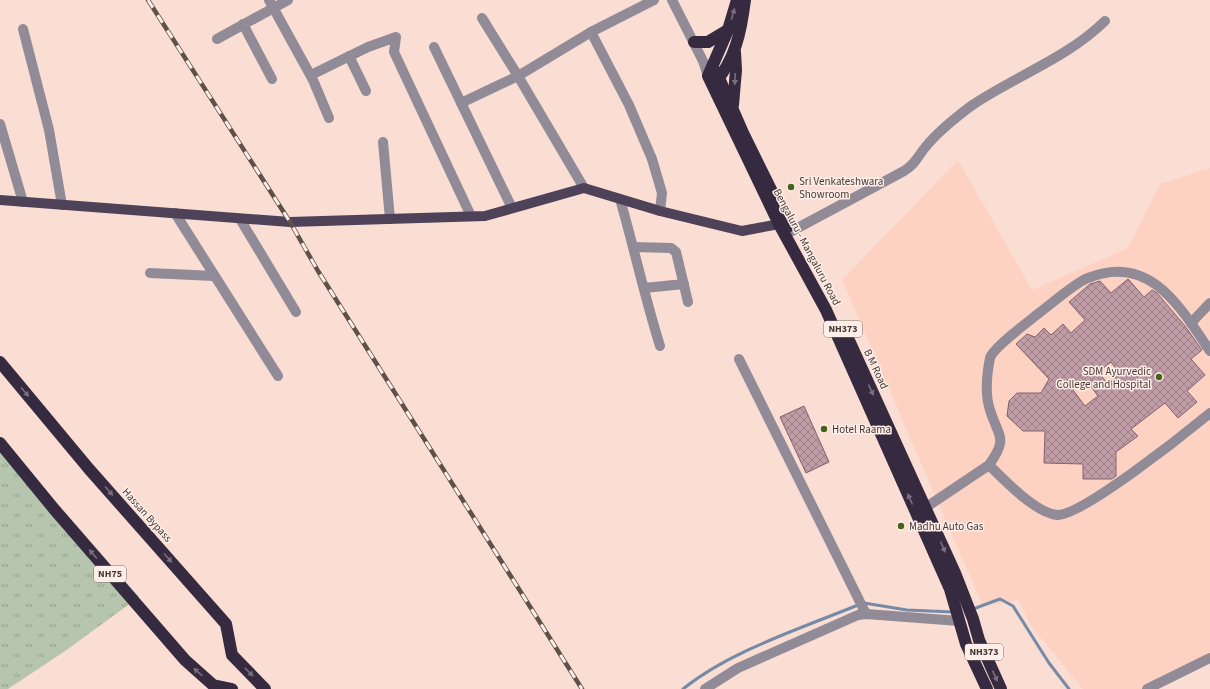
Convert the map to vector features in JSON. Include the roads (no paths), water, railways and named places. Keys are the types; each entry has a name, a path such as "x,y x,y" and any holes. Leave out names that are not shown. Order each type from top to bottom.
{"highway":[{"path":"711,74 728,30 737,0"},
{"path":"733,108 736,70 735,51 740,32 745,0"},
{"path":"694,42 708,42 728,30"},
{"path":"711,74 735,51"},
{"name":"B M Road","path":"711,74 733,108 792,231 838,316 925,508 958,598 971,614 979,640 1001,689"},
{"name":"Bengaluru - Mangaluru Road","path":"711,74 740,146 779,224 826,310 958,598 958,618 966,644 987,689"},
{"name":"Hassan Bypass","path":"0,362 89,469 226,624 232,655 265,689"},
{"name":"NH75","path":"0,443 54,509 185,660 213,685 232,689"}],"main road":[{"path":"0,200 290,222 485,216 584,188 660,211 742,231 779,224"}],"street":[{"path":"217,39 243,24 271,4 288,0"},
{"path":"461,103 518,76 591,32 654,0"},
{"name":"Bengaluru - Mangaluru Road","path":"672,0 711,74"},
{"path":"271,4 310,75 329,118"},
{"path":"482,18 584,188"},
{"path":"792,231 908,168 917,161 924,148 942,128 973,105 1055,59 1089,36 1105,21"},
{"path":"243,24 272,79"},
{"path":"23,29 49,130 62,205"},
{"path":"591,32 629,105 652,159 662,193 660,211"},
{"path":"310,75 368,47 396,37 394,52 471,216"},
{"path":"434,47 512,208"},
{"path":"349,56 366,91"},
{"path":"0,124 23,202"},
{"path":"383,142 390,219"},
{"path":"620,199 660,346"},
{"path":"175,213 278,376"},
{"path":"240,219 296,312"},
{"path":"634,247 674,249 688,302"},
{"path":"925,508 989,465 996,456 1002,442 1001,436 989,409 987,377 990,357 1019,328 1087,278 1109,272 1128,272 1149,279 1163,289 1191,323 1210,351"},
{"path":"150,273 214,276"},
{"path":"644,288 684,284"},
{"path":"1191,323 1210,303"},
{"path":"739,359 866,614"},
{"path":"989,465 1017,492 1044,511 1057,515 1070,512 1110,490 1210,413"},
{"path":"705,689 738,668 858,615 866,614 958,618"},
{"path":"1147,689 1210,658"}],"waterway":[{"path":"973,609 1000,599 1013,606 1049,663 1069,689"},
{"path":"864,603 907,610 953,612"},
{"path":"683,689 702,675 744,652 767,641 858,605"}],"railway":[{"path":"148,0 290,222 318,271 582,689"}],"place":[{"name":"Sri Venkateshwara Showroom","path":"791,187"},
{"name":"SDM Ayurvedic College and Hospital","path":"1159,377"},
{"name":"Hotel Raama","path":"824,429"},
{"name":"Madhu Auto Gas","path":"901,526"}]}
